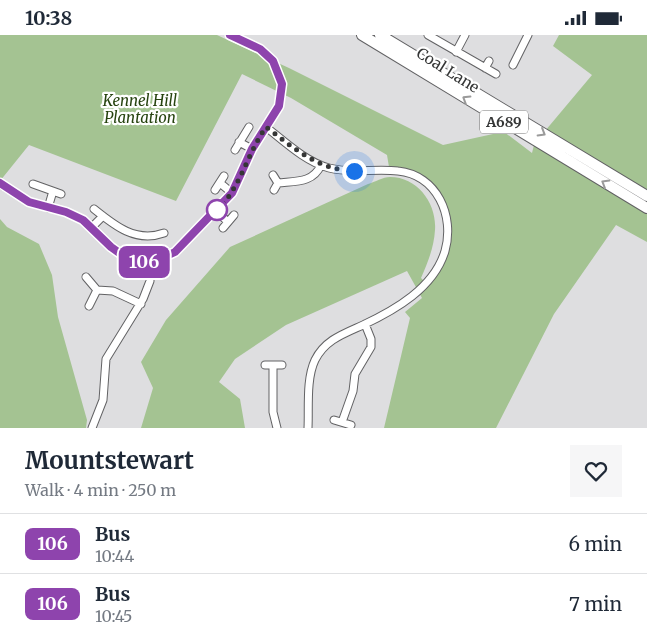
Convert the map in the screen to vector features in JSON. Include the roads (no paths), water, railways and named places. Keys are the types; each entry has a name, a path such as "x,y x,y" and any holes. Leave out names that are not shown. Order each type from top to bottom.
{"highway":[{"name":"Coal Lane","path":"362,35 647,207"},
{"name":"Coal Lane","path":"380,35 647,196"}],"street":[{"path":"0,183 21,198 48,208 73,214 92,227 117,253 134,261 160,259 175,252 232,193 252,149 280,101 282,84 273,61 260,49 230,35"},
{"path":"456,52 465,35"},
{"path":"513,65 528,35"},
{"path":"433,36 456,52 487,65 496,74"},
{"path":"235,150 249,127"},
{"path":"266,127 321,165 346,171 396,170 414,176 434,190 446,211 448,227 446,246 438,267 430,277 400,306 333,339 318,354 312,372 308,428"},
{"path":"239,142 252,149"},
{"path":"278,183 309,179 317,174 321,165"},
{"path":"273,175 278,183"},
{"path":"215,190 224,176"},
{"path":"220,183 232,193"},
{"path":"274,190 278,183"},
{"path":"33,184 61,194"},
{"path":"48,208 52,191"},
{"path":"94,209 124,231 151,237 164,233"},
{"path":"216,211 228,222"},
{"path":"223,228 234,215"},
{"path":"92,227 103,216"},
{"path":"151,237 152,245"},
{"path":"92,428 103,400 106,359 140,304 150,281 150,261"},
{"path":"86,277 97,290 113,291 140,304"},
{"path":"90,306 97,290"},
{"path":"342,422 353,391 355,374 371,347 365,324"},
{"path":"265,365 282,365"},
{"path":"273,365 273,412 277,428"},
{"path":"334,420 351,425"}],"park label":[{"name":"Kennel Hill Plantation","path":"140,108"}]}
